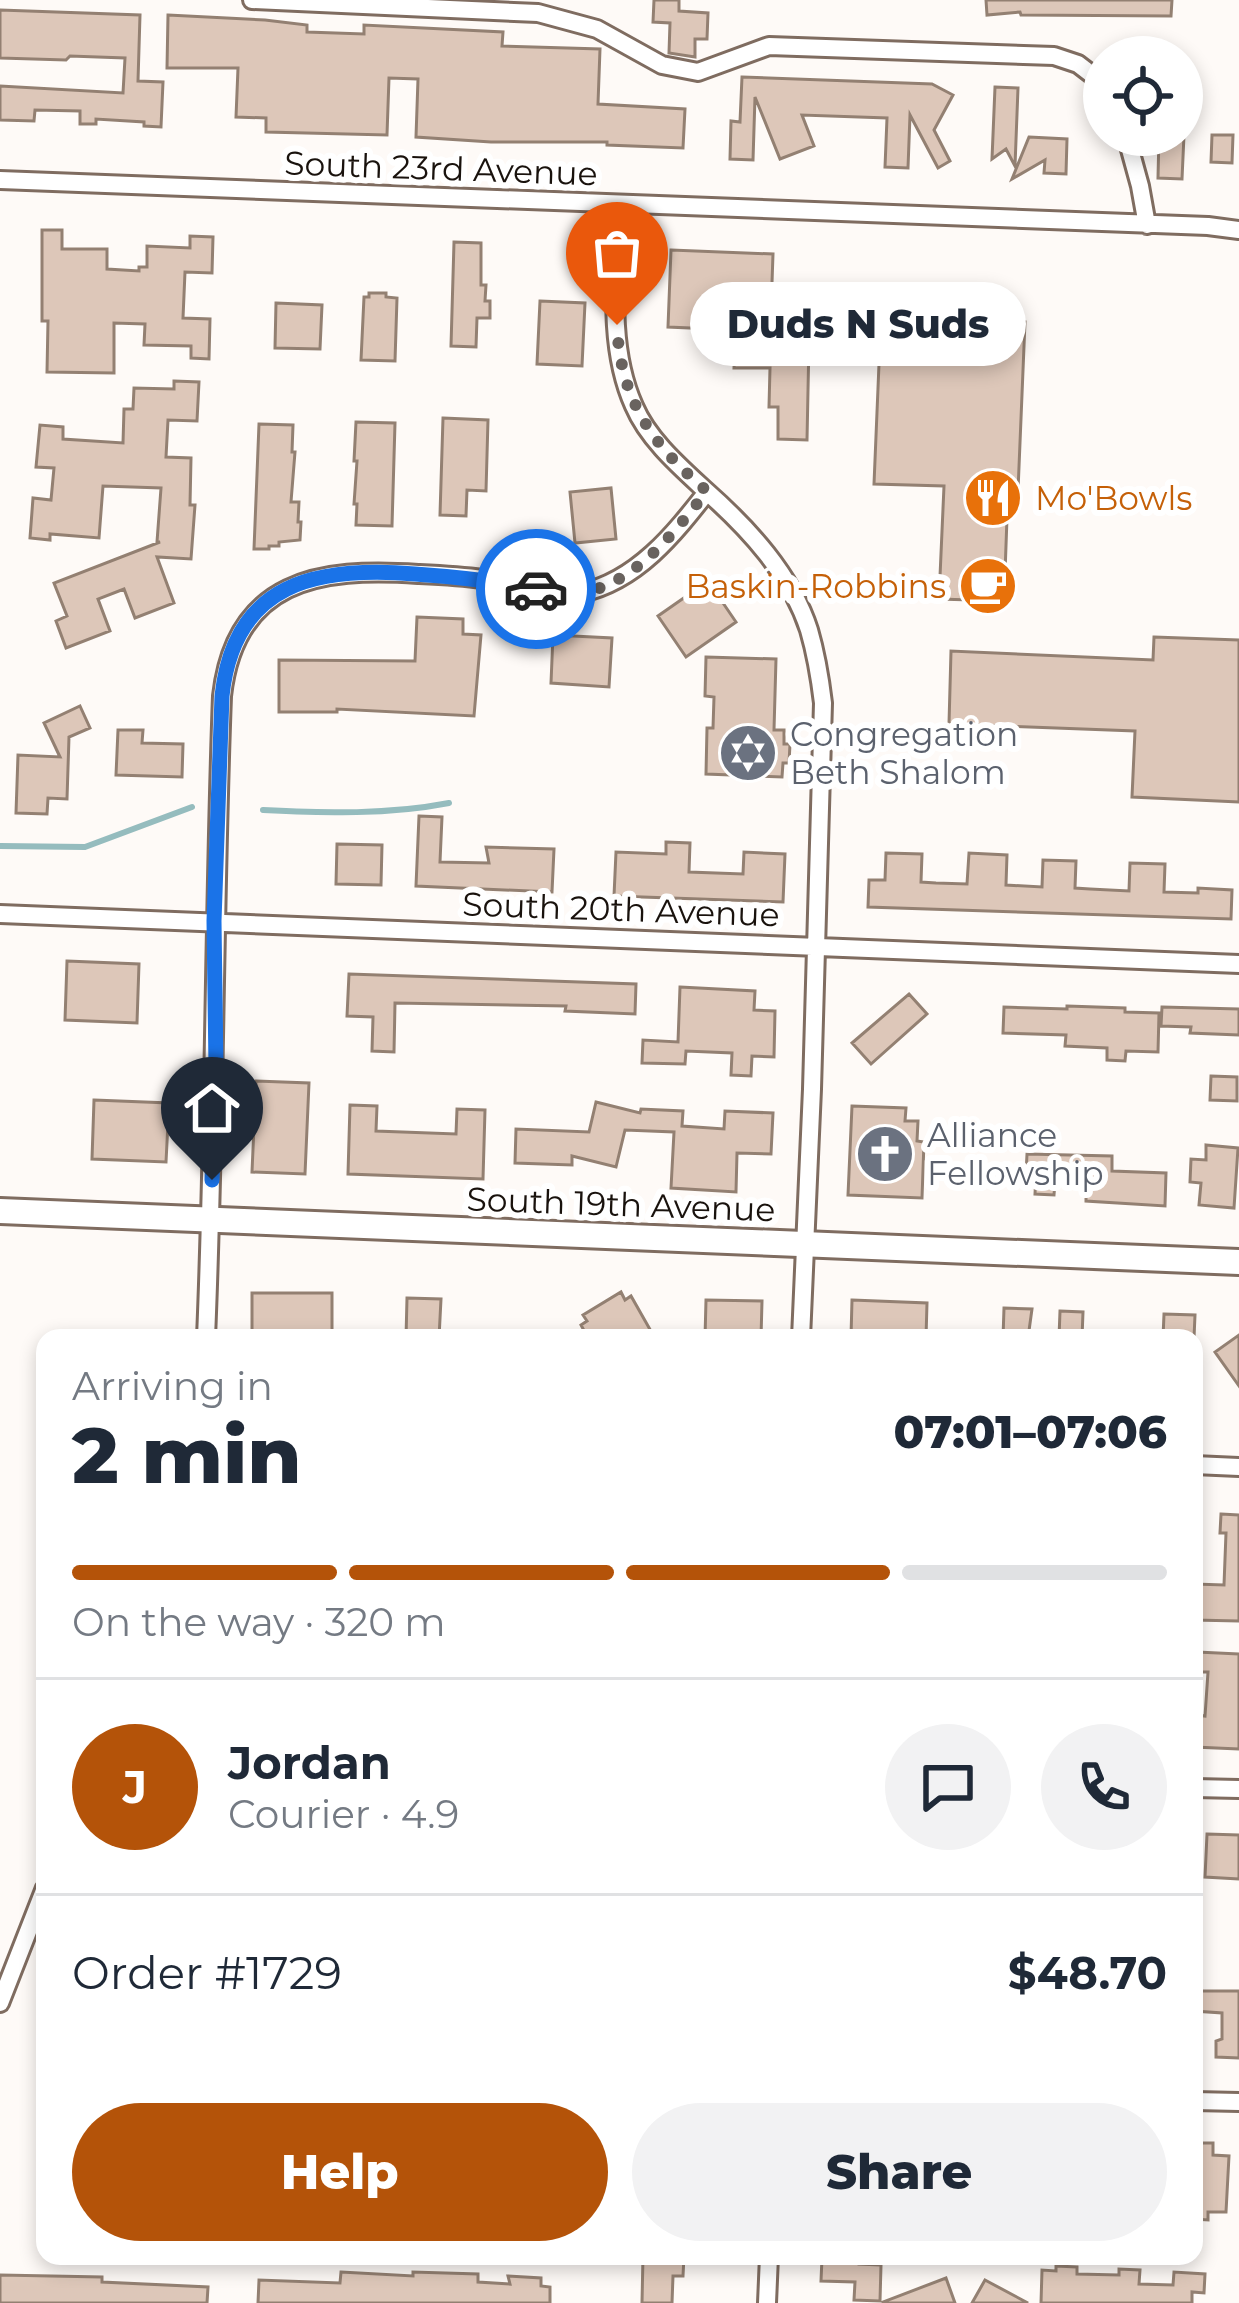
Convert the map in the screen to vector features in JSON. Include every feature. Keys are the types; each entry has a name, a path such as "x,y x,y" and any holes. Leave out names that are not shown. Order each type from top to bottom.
{"main road":[{"name":"South 19th Avenue","path":"0,1211 1239,1262"}],"street":[{"path":"252,0 538,13 597,28 662,65 698,72 769,46 1054,56 1083,68"},
{"path":"1132,156 1147,225"},
{"name":"South 23rd Avenue","path":"0,180 1239,230"},
{"path":"619,205 619,356 634,407 686,474 758,542 808,626 817,661 823,703 817,947 800,1329"},
{"path":"206,1329 222,696 224,672 238,634 250,617 281,592 320,576 384,571 477,578 561,594 590,590 627,573 667,542 707,491"},
{"name":"South 20th Avenue","path":"0,914 1239,964"},
{"path":"1203,1465 1239,1467"},
{"path":"1203,1788 1239,1789"},
{"path":"0,2003 36,1911"},
{"path":"1203,2101 1239,2102"},
{"path":"767,2303 769,2265"}],"building":[{"path":"654,0 679,0 679,11 708,13 707,39 695,39 695,57 669,53 670,23 653,22"},
{"path":"986,0 1172,0 1171,16 987,15"},
{"path":"0,10 140,15 138,81 163,82 161,127 96,119 96,124 80,124 80,111 35,110 34,121 0,120 0,86 123,93 125,58 0,58"},
{"path":"168,15 307,25 307,32 364,34 364,25 503,32 502,46 600,49 598,104 685,109 683,148 416,137 418,79 389,78 387,135 266,132 266,118 236,117 238,68 167,68"},
{"path":"742,77 932,84 953,95 934,130 950,161 938,168 910,115 908,168 885,167 887,118 802,115 814,146 780,159 755,97 753,160 730,159 731,121 740,122"},
{"path":"995,87 1018,88 1015,166 1006,149 992,159"},
{"path":"1212,135 1233,135 1232,163 1211,162"},
{"path":"1029,137 1067,139 1066,174 1044,173 1045,160 1012,179"},
{"path":"1159,156 1183,156 1182,179 1158,178"},
{"path":"42,230 62,230 62,249 107,249 107,269 139,271 147,267 147,246 190,248 190,236 213,237 212,273 185,272 183,318 210,319 209,359 191,358 191,346 144,345 145,324 114,323 114,373 47,372"},
{"path":"454,242 481,243 481,285 486,285 490,318 477,318 476,347 451,346"},
{"path":"671,250 773,254 770,340 809,341 807,440 778,439 778,407 769,407 770,368 734,368 735,330 668,327"},
{"path":"369,293 397,298 395,361 361,360 364,297"},
{"path":"540,301 585,303 582,366 537,364"},
{"path":"276,303 322,305 320,349 275,348"},
{"path":"881,316 1025,322 1018,491 1008,490 1004,601 939,599 944,486 874,484"},
{"path":"174,381 199,382 197,421 168,420 166,457 191,458 190,505 195,505 191,559 157,557 174,603 135,618 124,589 98,599 110,631 66,648 56,621 67,616 54,583 160,542 161,488 103,486 99,538 50,534 50,540 30,538 33,498 51,500 54,468 36,467 40,425 63,427 63,439 123,443 124,409 133,409 134,388 174,389"},
{"path":"443,418 488,420 486,491 467,490 466,516 440,515"},
{"path":"356,422 395,423 392,526 356,525"},
{"path":"259,424 293,425 291,502 299,502 301,522 300,540 279,542 269,549 254,549"},
{"path":"611,488 616,539 575,543 570,492"},
{"path":"708,581 736,622 686,657 658,616"},
{"path":"417,617 463,619 463,634 481,635 474,716 337,709 279,712 279,660 415,661"},
{"path":"553,635 612,638 609,687 551,683"},
{"path":"1154,637 1239,640 1239,802 1132,797 1135,731 949,724 951,651 1153,660"},
{"path":"706,657 776,659 774,730 784,730 784,744 790,744 782,777 706,774 707,728 713,728 714,697 705,696"},
{"path":"80,706 90,728 69,737 67,799 48,798 47,814 16,813 18,755 60,757 44,723"},
{"path":"118,730 143,730 142,743 183,744 182,777 116,775"},
{"path":"419,816 442,817 440,862 489,863 486,847 554,849 552,892 416,886"},
{"path":"666,842 690,843 689,872 743,874 744,852 785,854 783,902 614,896 616,852 666,854"},
{"path":"337,844 382,845 381,885 336,884"},
{"path":"886,853 922,854 921,882 967,884 969,853 1007,855 1006,885 1042,887 1043,860 1076,861 1075,888 1129,891 1130,863 1165,864 1164,892 1232,890 1231,919 868,907 869,880 885,880"},
{"path":"67,961 139,964 137,1023 65,1020"},
{"path":"349,974 636,984 635,1014 565,1011 566,1006 395,1003 394,1052 372,1051 373,1017 347,1016"},
{"path":"680,987 755,991 754,1010 775,1011 774,1057 752,1056 751,1076 731,1075 732,1053 686,1051 685,1064 642,1063 643,1040 678,1042"},
{"path":"909,994 927,1014 871,1064 852,1043"},
{"path":"1004,1007 1159,1013 1158,1052 1126,1051 1125,1061 1107,1060 1107,1048 1065,1046 1066,1035 1003,1033"},
{"path":"1162,1007 1239,1009 1239,1035 1190,1033 1191,1027 1161,1026"},
{"path":"1211,1076 1237,1077 1237,1101 1210,1100"},
{"path":"256,1081 309,1083 305,1174 252,1172"},
{"path":"94,1100 169,1103 166,1162 92,1159"},
{"path":"596,1102 640,1113 641,1109 683,1111 682,1126 724,1129 725,1111 773,1113 771,1154 737,1153 736,1192 671,1188 674,1132 625,1130 616,1167 572,1156 572,1165 515,1163 516,1129 589,1132"},
{"path":"350,1105 377,1106 376,1131 456,1134 457,1109 485,1110 483,1179 348,1174"},
{"path":"852,1106 906,1108 905,1121 918,1121 917,1141 924,1142 922,1198 848,1195"},
{"path":"1206,1145 1238,1148 1234,1208 1199,1205 1201,1183 1190,1182 1191,1159 1206,1160"},
{"path":"1027,1154 1112,1156 1112,1171 1166,1173 1165,1206 1086,1201 1086,1182 1055,1182 1054,1195 1035,1194 1036,1174 1026,1174"},
{"path":"621,1292 625,1300 631,1296 650,1329 583,1329 581,1325 587,1321 583,1315"},
{"path":"252,1293 332,1293 332,1329 252,1329"},
{"path":"407,1298 441,1299 439,1329 406,1329"},
{"path":"706,1300 762,1301 761,1329 705,1329"},
{"path":"852,1300 927,1303 926,1329 851,1329"},
{"path":"1004,1308 1032,1309 1029,1329 1003,1329"},
{"path":"1060,1311 1083,1312 1082,1329 1059,1329"},
{"path":"1164,1314 1195,1315 1194,1329 1163,1329"},
{"path":"1239,1335 1239,1386 1215,1352"},
{"path":"1221,1514 1239,1515 1239,1621 1203,1620 1203,1584 1224,1585 1226,1533 1220,1533"},
{"path":"1203,1652 1239,1654 1239,1749 1203,1747 1208,1672 1203,1672"},
{"path":"1207,1834 1239,1835 1239,1879 1205,1877"},
{"path":"1203,1991 1239,1991 1239,2058 1216,2057 1222,2013 1203,2012"},
{"path":"1203,2143 1213,2143 1213,2155 1229,2156 1226,2212 1208,2212 1208,2220 1203,2220"},
{"path":"643,2265 684,2265 683,2276 673,2276 672,2303 642,2303"},
{"path":"822,2265 881,2265 880,2301 854,2300 855,2282 821,2281"},
{"path":"1056,2266 1077,2267 1077,2274 1119,2275 1119,2269 1140,2270 1139,2284 1173,2285 1174,2272 1205,2274 1204,2293 1192,2292 1192,2303 1041,2303 1042,2270 1056,2271"},
{"path":"341,2272 478,2274 478,2282 510,2284 508,2276 541,2278 541,2286 550,2287 550,2303 258,2303 259,2280 340,2283"},
{"path":"0,2275 102,2277 102,2282 208,2287 207,2303 0,2303"},
{"path":"946,2278 955,2303 883,2302"},
{"path":"985,2280 1028,2303 972,2303"}],"waterway":[{"path":"263,810 380,811 449,803"},
{"path":"0,846 85,847 192,807"}],"way so far":[{"path":"536,589 576,594 615,580 667,542 707,491 656,441 634,407 619,356 617,325"}],"place":[{"name":"Duds N Suds","path":"617,325"},
{"name":"Mo'Bowls","path":"993,498"},
{"name":"Baskin-Robbins","path":"988,586"},
{"name":"Congregation Beth Shalom","path":"748,753"},
{"name":"Alliance Fellowship","path":"885,1154"}],"route":[{"path":"212,1180 222,696 224,672 238,634 250,617 281,592 320,576 384,571 477,578 536,589"}]}
